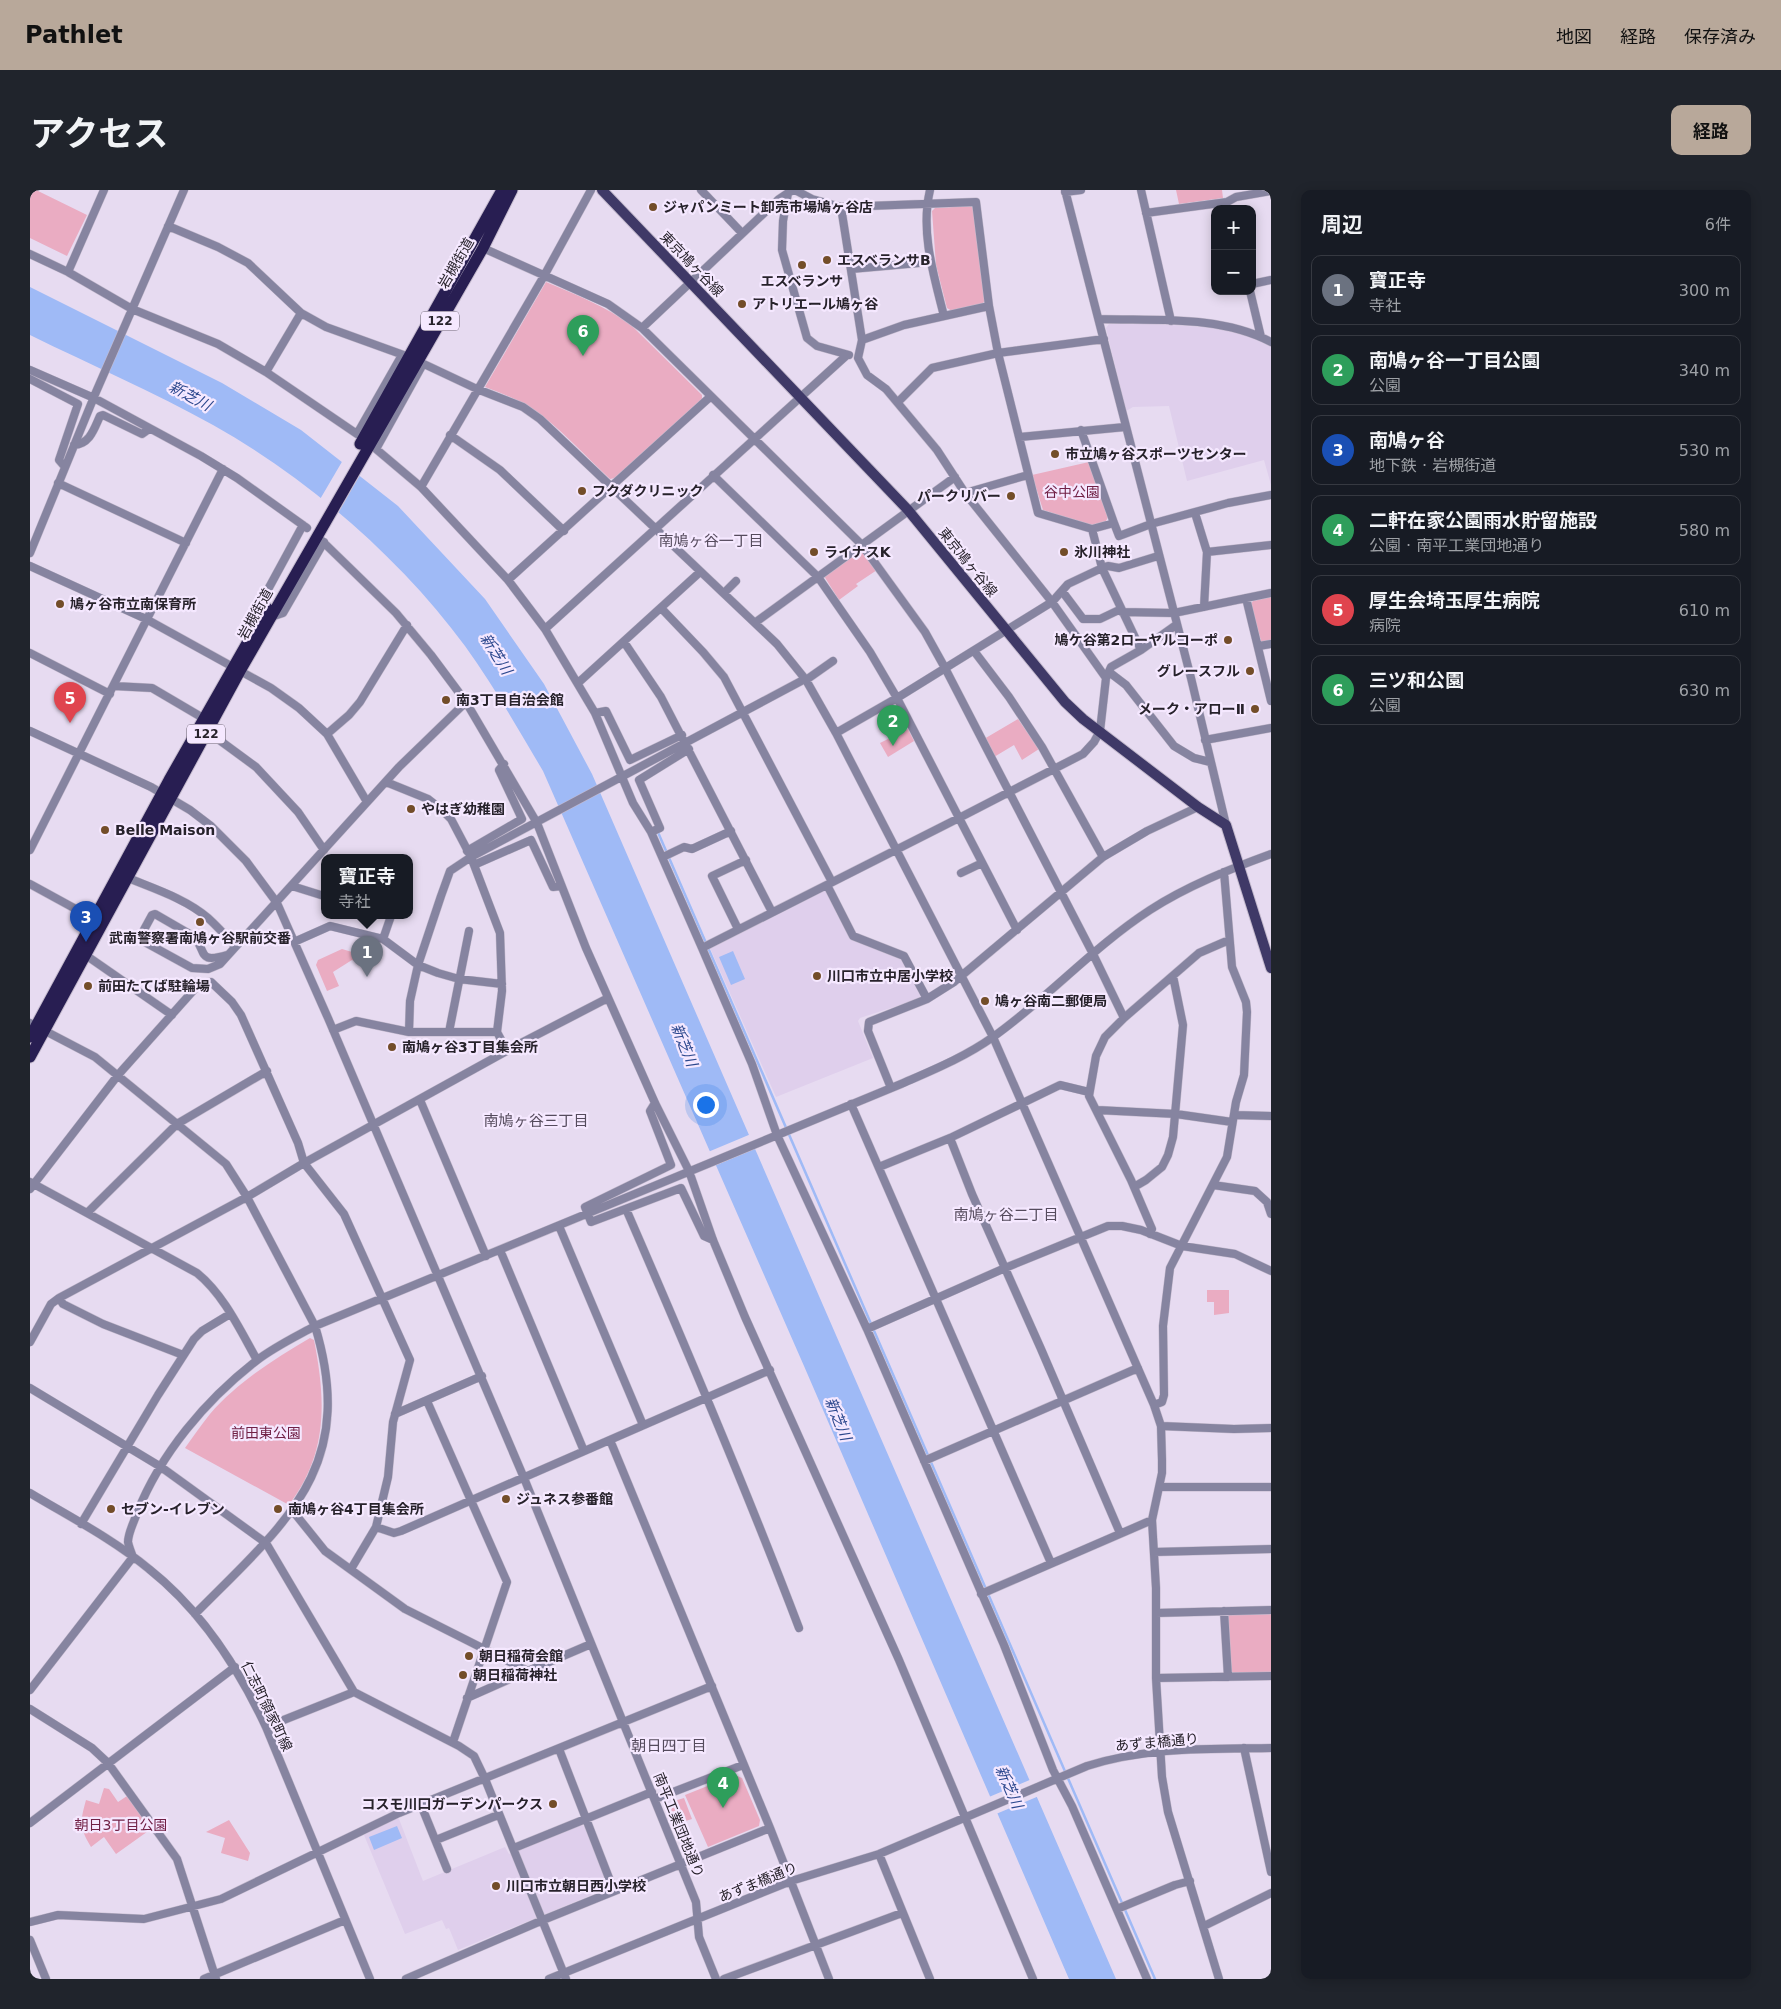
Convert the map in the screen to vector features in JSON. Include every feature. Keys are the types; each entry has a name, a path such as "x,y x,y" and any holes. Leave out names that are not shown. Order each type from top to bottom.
{"highway":[{"name":"岩槻街道","path":"30,1057 37,1026 94,919 167,795 208,731 236,669 312,526 362,448 413,359 502,190"},
{"name":"岩槻街道","path":"413,359 482,248 512,190"},
{"name":"岩槻街道","path":"30,1037 86,956 128,878 203,718 271,617 312,526"}],"main road":[{"name":"東京鳩ヶ谷線","path":"602,190 908,510 1065,702 1083,719 1198,807 1226,825"},
{"path":"1226,825 1271,968"}],"street":[{"path":"68,272 104,190"},
{"path":"30,554 95,395 184,190"},
{"path":"420,487 544,276 590,190"},
{"path":"701,190 742,233"},
{"path":"930,190 927,204 930,262 944,316"},
{"path":"1081,190 1065,191 1191,678 1204,740 1226,825"},
{"path":"1141,190 1171,321"},
{"path":"1228,205 1236,197 1271,190"},
{"path":"642,328 692,283 779,199 792,191"},
{"path":"792,191 841,207 976,202 998,353 1038,513 1092,529 1114,523"},
{"path":"792,191 783,221 782,250 807,338 817,346 858,358"},
{"path":"841,207 862,340 858,358 867,375 886,389 937,450 965,493 1052,602 1107,675 1126,684 1174,746 1194,758 1210,762"},
{"path":"1146,213 1211,207"},
{"path":"168,226 218,247 248,263 301,313 326,327 413,359 477,389 523,407 540,419 700,572 756,622 794,663 806,679 836,733 993,1037 1162,1426 1162,1460 1152,1520 1156,1613 1156,1678 1162,1777 1168,1812 1219,1979"},
{"path":"482,248 608,304 642,328 862,545 925,632 945,668 1093,954 1124,1018"},
{"path":"30,254 68,272 131,311 218,344 266,372 357,434 413,359"},
{"path":"851,269 930,262"},
{"path":"1256,283 1271,280"},
{"path":"1251,295 1262,337"},
{"path":"862,340 904,326 990,306"},
{"path":"266,372 301,313"},
{"path":"1099,319 1214,324 1262,337 1271,342"},
{"path":"898,402 932,368 998,353 1104,339"},
{"path":"545,629 847,355"},
{"path":"413,359 376,449 420,487 508,580 545,629 595,713 633,803 651,832 752,1064 774,1136 867,1329 1004,1645 1054,1779 1072,1806 1147,1979"},
{"path":"30,370 95,395 150,429 223,469 312,526 259,606"},
{"path":"30,380 78,404 60,460 65,467"},
{"path":"508,580 710,397"},
{"path":"74,445 88,440 100,416 103,415 142,434 150,429"},
{"path":"1020,437 1125,427"},
{"path":"1081,430 1119,536 1151,524 1228,503 1271,495"},
{"path":"450,435 500,470 564,531"},
{"path":"30,850 32,840 110,694 223,469"},
{"path":"713,475 818,577 870,652 897,698 1017,930"},
{"path":"965,493 1028,475"},
{"path":"756,622 955,477"},
{"path":"58,483 186,543"},
{"path":"1195,513 1207,552 1204,607"},
{"path":"1092,529 1102,568 1141,650"},
{"path":"271,617 283,613 322,540 407,625 466,702 504,764 537,823 608,998 655,1103 691,1171 713,1240 899,1660 1033,1979"},
{"path":"1207,552 1271,544"},
{"path":"836,733 897,698 1052,602 1068,584 1108,566 1119,568 1158,556"},
{"path":"30,566 146,619 272,688 299,708 327,734 367,802"},
{"path":"578,683 700,572"},
{"path":"724,593 736,581"},
{"path":"1062,591 1083,619 1100,619 1122,610 1174,613 1271,593"},
{"path":"1246,598 1271,700"},
{"path":"662,608 718,670 743,712 830,883 853,936 904,956 927,999"},
{"path":"327,734 350,715 360,702 407,625"},
{"path":"702,948 1083,754 1094,742 1100,731 1107,675 1111,667 1141,650 1176,626"},
{"path":"624,642 661,697 682,735 772,912"},
{"path":"1258,646 1271,644"},
{"path":"974,651 1009,697 1055,769 1103,857"},
{"path":"30,653 110,694"},
{"path":"651,832 660,828 638,780 743,712 806,679 833,661"},
{"path":"114,686 152,688 203,718"},
{"path":"227,955 210,958 203,955 198,940 155,914 152,915 140,937 141,940 192,968 200,970 214,968 220,964 399,767 466,702"},
{"path":"595,713 606,711 630,760 682,735"},
{"path":"1204,740 1271,728"},
{"name":"南平工業団地通り","path":"30,731 167,795 211,826 230,844 261,880 277,903 482,1376 524,1478 696,1902 700,1937 716,1979"},
{"path":"208,731 256,766 298,812 324,850"},
{"path":"469,854 537,823 622,777 688,746"},
{"path":"409,1032 410,1001 418,965 450,871 469,854 522,819 499,770 504,764"},
{"path":"386,782 428,799 442,810 451,820 474,865 500,933 502,984 497,1032 507,1051"},
{"path":"892,1088 868,1025 872,1020 927,999 961,976 1103,857 1147,831 1198,807"},
{"path":"662,857 684,847 692,849 731,831"},
{"path":"474,865 531,840 553,887 561,886"},
{"path":"30,1690 133,1556 128,1540 130,1530 150,1486 186,1430 202,1411 257,1360 315,1326 892,1088 957,1059 993,1037 1093,954 1151,909 1191,887 1271,854"},
{"path":"738,929 712,876 746,860"},
{"path":"961,873 982,863"},
{"path":"1154,1405 1164,1398 1163,1326 1170,1268 1227,1157 1233,1119 1244,1075 1247,1022 1246,1002 1232,966 1224,872"},
{"path":"128,878 175,898 197,910 235,946"},
{"path":"30,884 94,919"},
{"path":"292,886 321,895"},
{"path":"383,939 389,919"},
{"path":"294,942 330,926 383,939 418,965 459,979 502,984"},
{"path":"449,1032 469,931"},
{"path":"1150,1234 1152,1229 1134,1187 1089,1096 1096,1056 1105,1037 1124,1018 1199,953 1229,940"},
{"path":"192,968 203,955"},
{"path":"86,956 172,1015"},
{"path":"1134,1187 1157,1173 1165,1161 1173,1137 1184,1024 1173,976"},
{"path":"257,1360 209,1283 153,1247 31,1185 118,1075 200,983 211,982 232,1002 241,1015 298,1143 304,1163 344,1214 410,1360 395,1414 388,1477 376,1527 351,1570"},
{"path":"30,1342 51,1304 59,1298 247,1197 304,1163 507,1051 608,998"},
{"path":"333,1030 356,1020 409,1032 497,1032"},
{"path":"37,1026 95,1057 226,1164 247,1197 315,1326 324,1364 327,1417 318,1463 312,1479 292,1510 266,1542 195,1614"},
{"path":"87,1213 177,1124 267,1071"},
{"path":"879,1167 950,1138 1022,1105 1060,1085 1089,1092"},
{"path":"420,1100 486,1256"},
{"path":"655,1103 650,1111 671,1165 585,1207 587,1214 591,1222 681,1188 704,1236 713,1240"},
{"path":"851,1104 1051,1563"},
{"path":"1097,1110 1233,1119 1271,1116"},
{"path":"950,1138 1120,1533"},
{"path":"1213,1185 1255,1191 1267,1202 1271,1214"},
{"path":"626,1209 708,1397 759,1522 799,1628"},
{"path":"558,1226 643,1426"},
{"path":"867,1329 1101,1228 1115,1226 1150,1234 1182,1246 1235,1254 1271,1271"},
{"path":"500,1250 584,1451"},
{"path":"59,1298 63,1304 103,1324 183,1355"},
{"path":"81,1524 183,1355 202,1331 230,1314"},
{"path":"924,1461 1064,1402 1138,1368"},
{"path":"376,1527 394,1533 401,1531 770,1370"},
{"path":"395,1414 482,1376"},
{"path":"30,1388 161,1467 266,1542 354,1692 453,1742 474,1756 485,1779 498,1815 514,1848 565,1976"},
{"path":"427,1401 507,1582 453,1742"},
{"path":"1162,1426 1234,1429 1271,1428"},
{"path":"610,1440 770,1828 829,1979"},
{"path":"1159,1487 1271,1487"},
{"name":"仁志町領家町線","path":"30,1493 133,1556 164,1581 195,1614 235,1667 266,1727 370,1979"},
{"path":"292,1510 325,1551 405,1609 528,1671"},
{"path":"981,1594 1152,1520"},
{"path":"1154,1552 1271,1549"},
{"path":"1156,1613 1271,1610"},
{"path":"1224,1611 1228,1677"},
{"path":"467,1698 591,1644"},
{"path":"30,1822 235,1667"},
{"path":"1156,1678 1271,1676"},
{"path":"30,1922 58,1915 144,1919 221,1899 374,1825 712,1686"},
{"path":"266,1727 354,1692"},
{"path":"30,1709 92,1748 108,1763 177,1859 215,1977"},
{"path":"1244,1748 1271,1872"},
{"name":"あずま橋通り","path":"549,1979 565,1976 698,1919 791,1882 879,1854 1054,1779 1109,1759 1160,1751 1271,1748"},
{"path":"558,1749 614,1891"},
{"path":"514,1848 586,1819 743,1765"},
{"path":"421,1805 447,1869"},
{"path":"436,1840 498,1815"},
{"path":"406,1979 543,1920 770,1828"},
{"path":"879,1854 930,1979"},
{"path":"1116,1909 1175,1885 1190,1881"},
{"path":"1204,1926 1271,1893"},
{"path":"724,1979 902,1913"},
{"path":"204,1979 215,1977 345,1920"},
{"path":"30,1940 46,1979"}],"shaded area":[{"path":"1142,323 1216,328 1258,339 1271,345 1271,485 1264,460 1187,481 1169,406 1133,407 1126,411 1106,328 1109,324"},
{"name":"川口市立中居小学校","path":"823,890 827,891 852,939 902,958 922,994 921,998 860,1018 858,1021 873,1058 776,1097 710,948"},
{"name":"川口市立朝日西小学校","path":"397,1818 423,1881 505,1847 509,1854 581,1825 586,1827 608,1884 606,1889 458,1950 449,1928 446,1929 442,1920 405,1934 364,1835"}],"green space":[{"path":"30,190 36,190 87,215 67,256 30,238"},
{"path":"1176,190 1222,190 1223,198 1179,204"},
{"path":"971,206 973,209 985,300 983,303 952,311 947,308 936,265 932,211 935,208"},
{"path":"546,282 580,296 632,326 702,395 702,399 615,478 610,479 562,432 531,408 515,399 485,387"},
{"name":"谷中公園","path":"1089,462 1108,517 1106,521 1092,526 1043,510 1032,475"},
{"path":"859,550 862,550 877,570 856,584 858,586 839,600 824,576"},
{"path":"1271,597 1271,641 1263,643 1251,604 1253,601"},
{"path":"1018,719 1039,749 1022,760 1014,745 994,757 984,739"},
{"path":"908,729 914,741 888,757 880,743"},
{"path":"370,937 377,940 382,950 379,963 362,959 360,963 352,960 333,972 339,986 327,991 316,965 318,960 342,949 352,952 354,946 367,949"},
{"path":"1207,1290 1229,1290 1229,1313 1214,1315 1214,1302 1207,1302"},
{"name":"前田東公園","path":"310,1338 314,1340 321,1384 321,1426 311,1466 289,1505 185,1448 210,1414 244,1381"},
{"path":"1271,1614 1271,1672 1234,1673 1231,1671 1227,1617 1229,1615"},
{"path":"735,1775 742,1778 760,1820 759,1826 708,1847 685,1795"},
{"name":"朝日3丁目公園","path":"104,1788 109,1789 118,1802 127,1796 151,1829 116,1854 104,1837 91,1847 84,1834 82,1824 86,1800 99,1804"},
{"path":"684,1798 692,1819 676,1824 671,1811 674,1801"},
{"path":"229,1820 250,1853 248,1861 221,1853 225,1838 206,1832"}],"water":[{"name":"新芝川","path":"30,287 222,383 301,430 398,506 485,599 544,684 592,774 1116,1979 1069,1979 804,1366 543,771 506,708 465,646 412,582 351,523 318,495 248,446 213,425 30,335"},
{"path":"733,951 745,979 731,985 719,957"},
{"path":"397,1826 402,1838 374,1850 369,1837"}],"pier":[{"path":"343,460 361,473 337,515 319,501"},
{"path":"751,1134 757,1148 714,1166 708,1152"},
{"path":"1032,1779 1039,1796 996,1814 989,1797"}],"waterway":[{"path":"657,830 1155,1979"}],"place":[{"name":"ジャパンミート卸売市場鳩ヶ谷店","path":"653,207"},
{"name":"エスベランサB","path":"827,260"},
{"name":"エスベランサ","path":"802,265"},
{"name":"アトリエール鳩ヶ谷","path":"742,304"},
{"name":"三ツ和公園","path":"583,356"},
{"name":"市立鳩ヶ谷スポーツセンター","path":"1055,454"},
{"name":"フクダクリニック","path":"582,491"},
{"name":"パークリバー","path":"1011,496"},
{"name":"ライナスK","path":"814,552"},
{"name":"氷川神社","path":"1064,552"},
{"name":"鳩ヶ谷市立南保育所","path":"60,604"},
{"name":"鳩ケ谷第2ローヤルコーポ","path":"1228,640"},
{"name":"グレースフル","path":"1250,671"},
{"name":"南3丁目自治会館","path":"446,700"},
{"name":"メーク・アローⅡ","path":"1255,709"},
{"name":"厚生会埼玉厚生病院","path":"70,723"},
{"name":"南鳩ヶ谷一丁目公園","path":"893,746"},
{"name":"やはぎ幼稚園","path":"411,809"},
{"name":"Belle Maison","path":"105,830"},
{"name":"武南警察署南鳩ヶ谷駅前交番","path":"200,922"},
{"name":"南鳩ヶ谷","path":"86,942"},
{"name":"川口市立中居小学校","path":"817,976"},
{"name":"寶正寺","path":"367,977"},
{"name":"前田たてば駐輪場","path":"88,986"},
{"name":"鳩ヶ谷南二郵便局","path":"985,1001"},
{"name":"南鳩ヶ谷3丁目集会所","path":"392,1047"},
{"name":"ジュネス参番館","path":"506,1499"},
{"name":"セブン-イレブン","path":"111,1509"},
{"name":"南鳩ヶ谷4丁目集会所","path":"278,1509"},
{"name":"朝日稲荷会館","path":"469,1656"},
{"name":"朝日稲荷神社","path":"463,1675"},
{"name":"コスモ川口ガーデンパークス","path":"553,1804"},
{"name":"二軒在家公園雨水貯留施設","path":"723,1808"},
{"name":"川口市立朝日西小学校","path":"496,1886"}],"district":[{"name":"南鳩ヶ谷一丁目","path":"711,541"},
{"name":"南鳩ヶ谷三丁目","path":"536,1121"},
{"name":"南鳩ヶ谷二丁目","path":"1006,1215"},
{"name":"朝日四丁目","path":"669,1746"}]}
